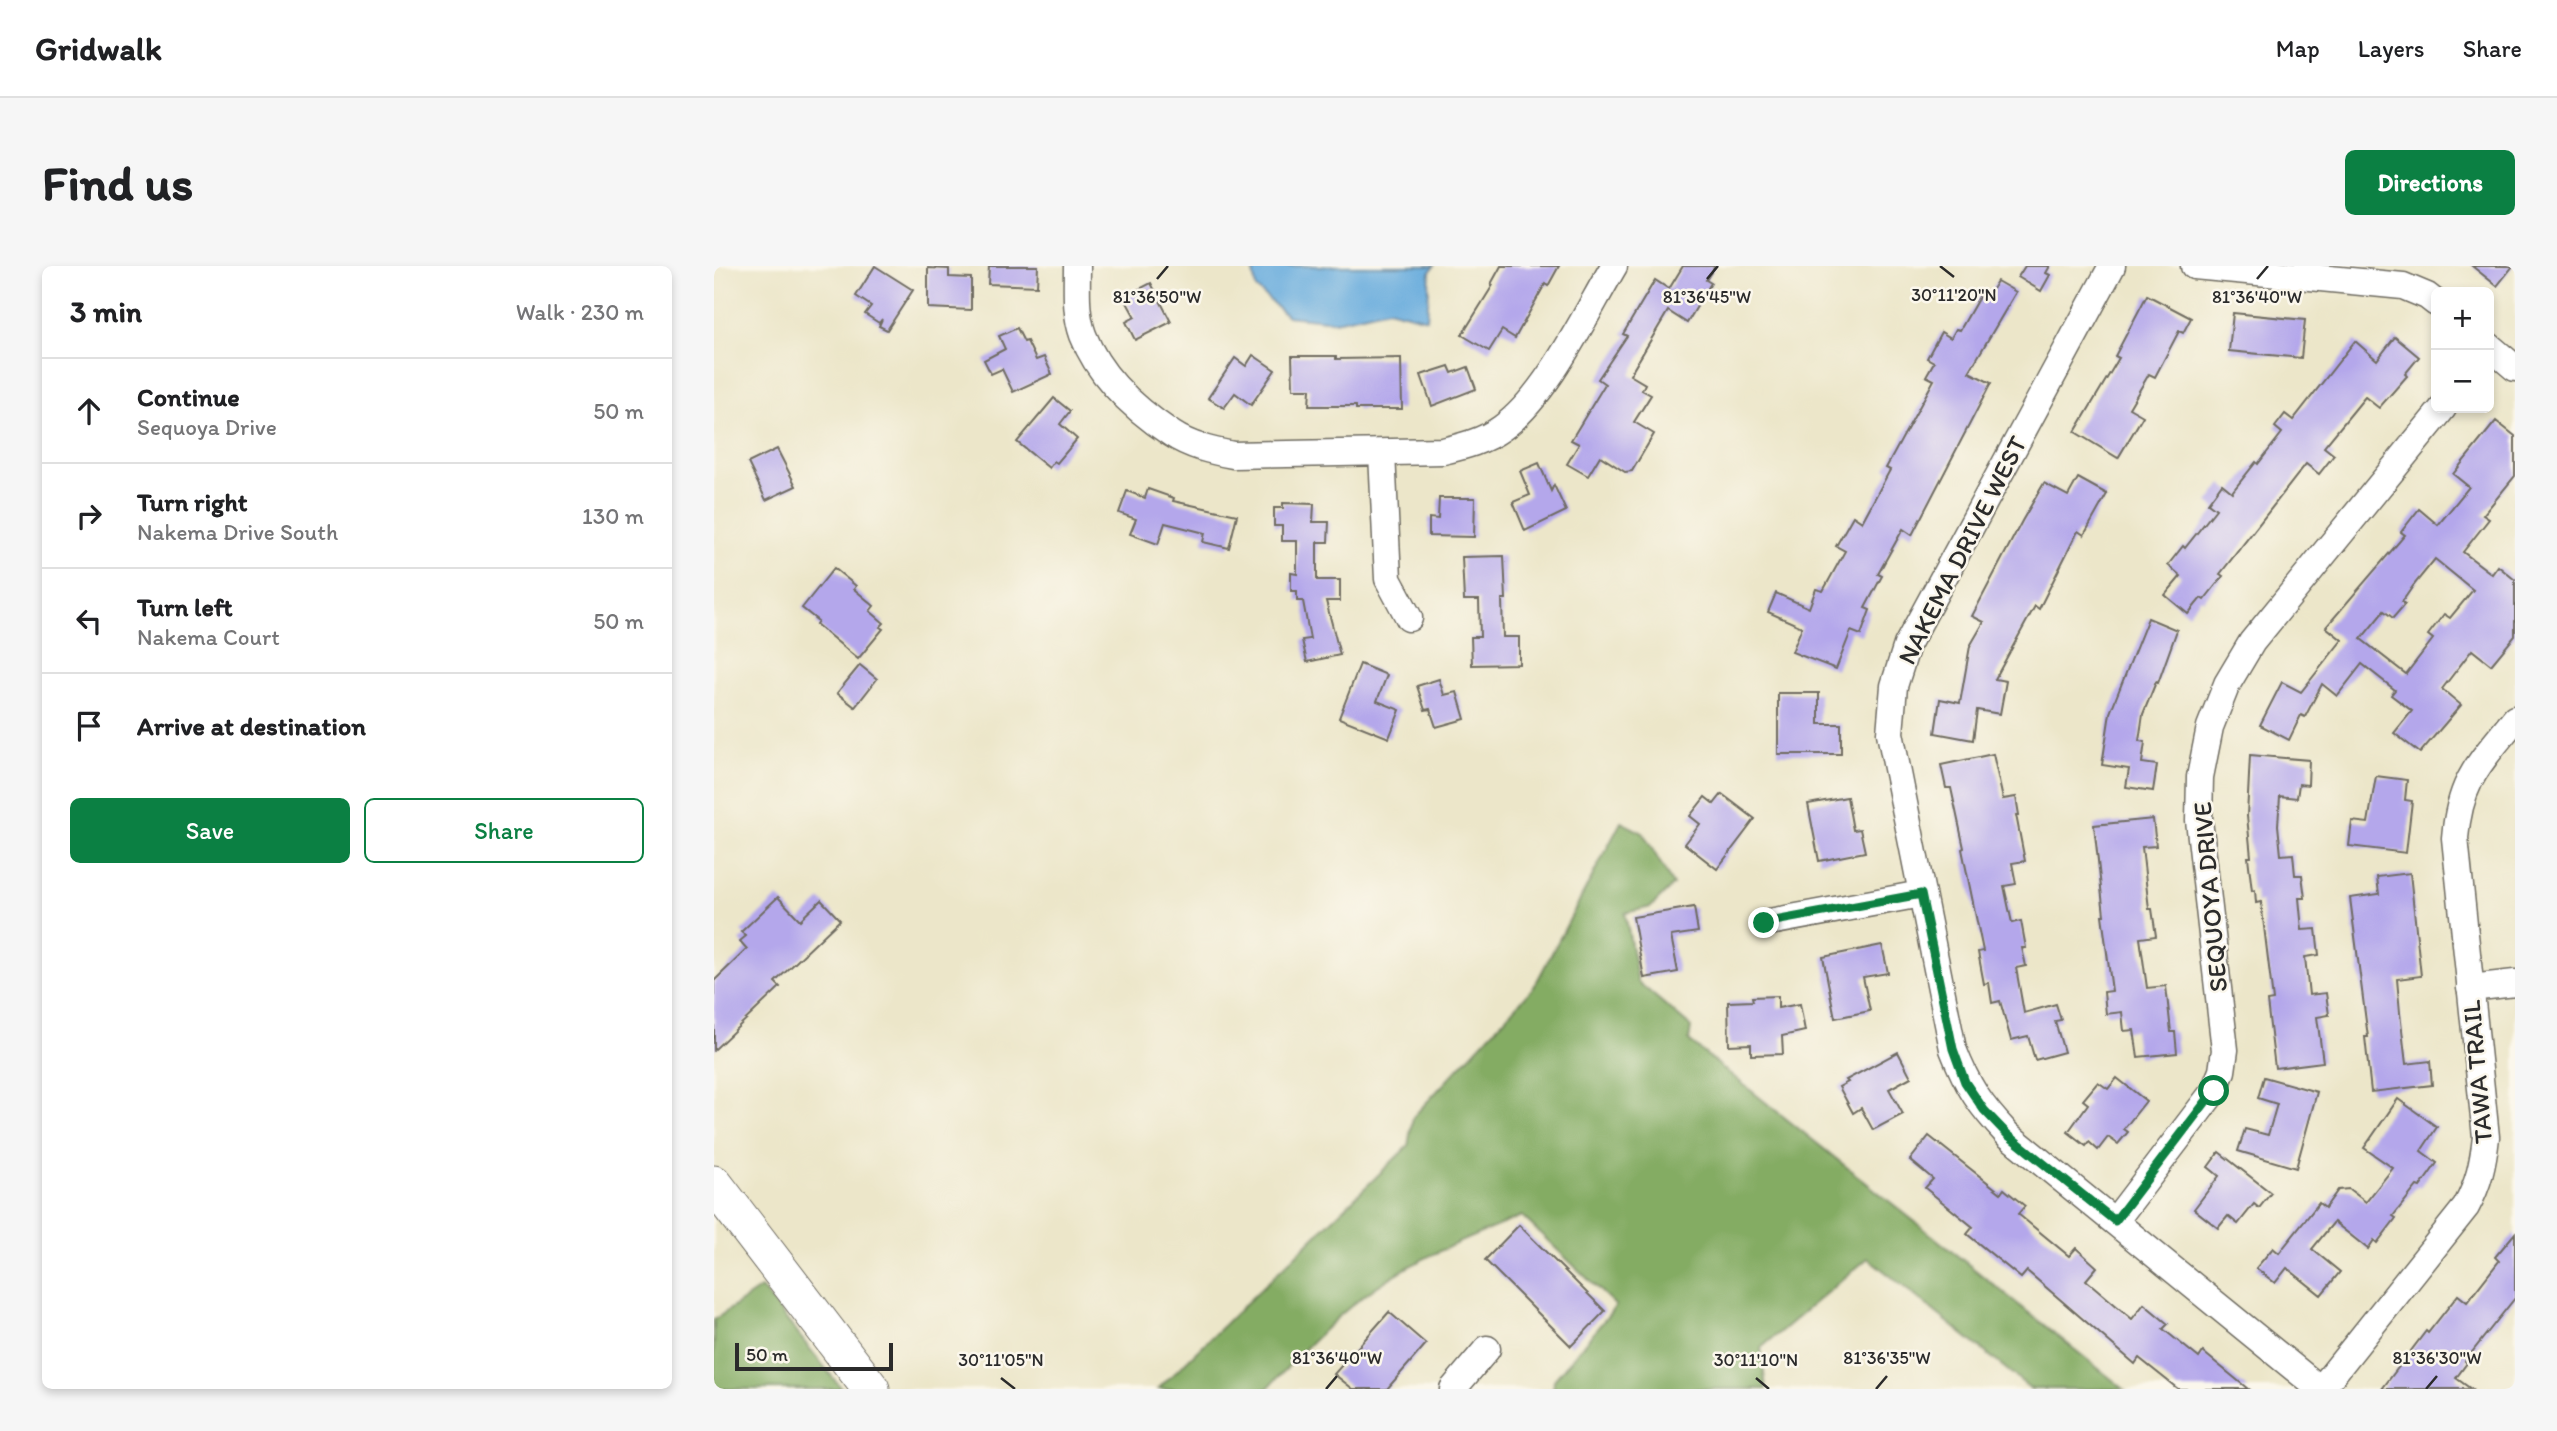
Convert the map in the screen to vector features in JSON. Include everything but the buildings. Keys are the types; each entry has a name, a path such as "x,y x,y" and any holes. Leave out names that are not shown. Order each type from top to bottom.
{"street":[{"path":"1077,266 1077,308 1083,334 1095,362 1116,388 1173,435 1205,449 1233,456 1443,452 1474,443 1502,428 1525,408 1542,387 1614,266"},
{"name":"NAKEMA DRIVE WEST","path":"2112,266 1908,645 1894,686 1890,733 1953,1049 1965,1082 1984,1110 2008,1135 2320,1389"},
{"path":"2194,266 2403,286 2431,299"},
{"path":"2491,350 2515,368"},
{"name":"SEQUOYA DRIVE","path":"2115,1221 2214,1091 2222,1071 2225,1050 2199,820 2200,788 2210,727 2227,684 2252,642 2439,413"},
{"path":"1382,453 1388,579 1409,618"},
{"name":"TAWA TRAIL","path":"2320,1389 2466,1207 2478,1185 2486,1138 2455,838 2457,811 2464,789 2474,771 2515,719"},
{"path":"1764,923 1921,894"},
{"path":"2470,988 2515,983"},
{"path":"714,1184 871,1389"},
{"path":"1453,1389 1487,1349"}],"green space":[{"path":"1621,822 1643,833 1673,885 1651,907 1625,913 1638,982 1691,1027 1689,1041 2124,1389 2031,1389 1868,1258 1761,1348 1766,1389 1553,1389 1554,1380 1616,1306 1522,1216 1417,1262 1378,1285 1323,1331 1267,1389 1158,1389 1408,1146 1413,1117 1534,987"},
{"path":"761,1288 842,1389 714,1389 714,1320"}],"water":[{"path":"1252,266 1434,266 1430,272 1427,319 1388,309 1336,321 1287,316 1256,288"}],"route":[{"path":"1764,923 1921,894 1953,1049 1965,1082 1984,1110 2008,1135 2115,1221 2214,1091"}]}
